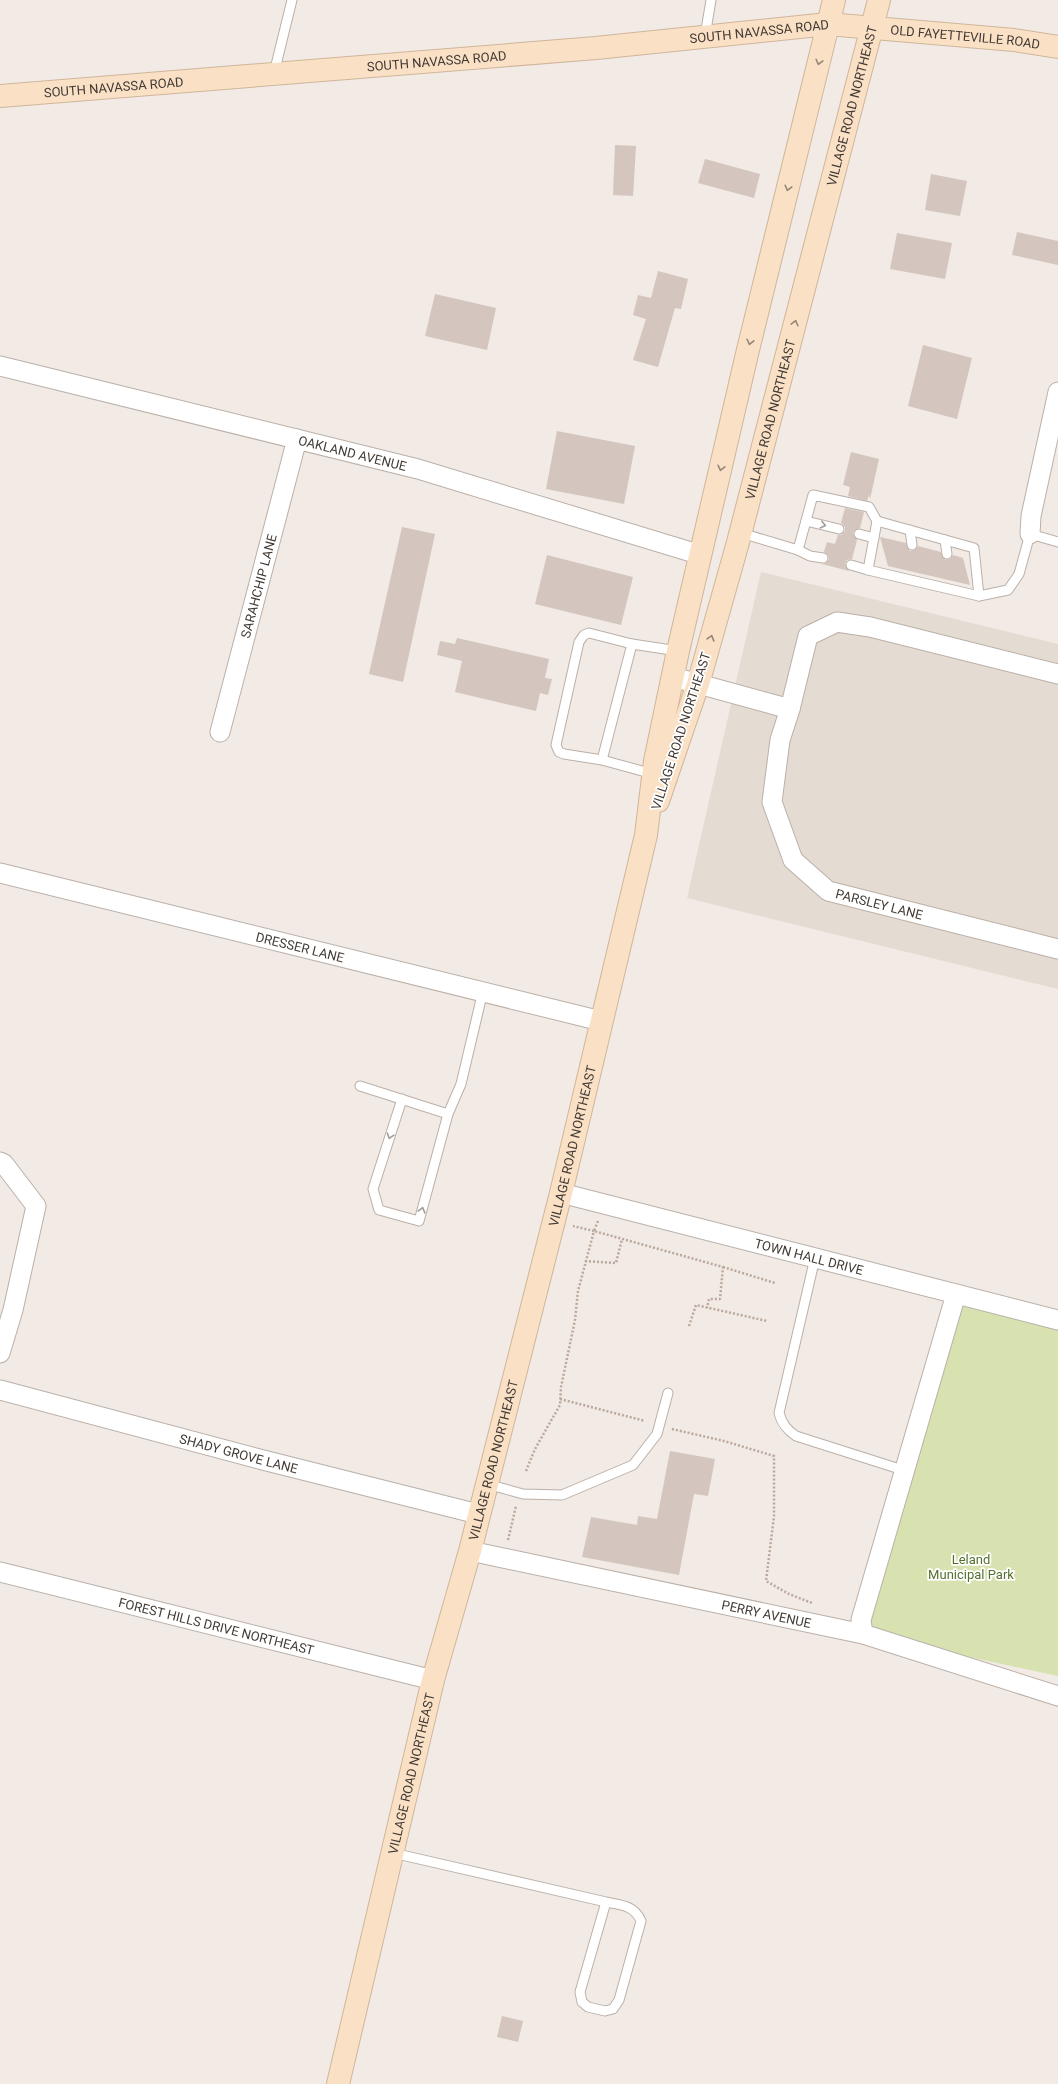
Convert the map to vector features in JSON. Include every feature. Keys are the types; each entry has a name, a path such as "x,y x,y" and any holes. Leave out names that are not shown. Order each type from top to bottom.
{"main road":[{"name":"VILLAGE ROAD NORTHEAST","path":"646,835 653,774 678,651 754,325 834,0"},
{"name":"VILLAGE ROAD NORTHEAST","path":"338,2084 433,1680 470,1551 478,1514 561,1193 646,835 671,768 698,684 740,533 878,0"},
{"name":"SOUTH NAVASSA ROAD","path":"0,96 596,48 828,24 872,26"},
{"name":"OLD FAYETTEVILLE ROAD","path":"872,26 1014,40 1058,47"}],"street":[{"name":"OAKLAND AVENUE","path":"0,366 418,469 701,555"},
{"path":"1030,534 1031,516 1058,392"},
{"name":"SARAHCHIP LANE","path":"220,732 297,439"},
{"name":"PARSLEY LANE","path":"1058,674 870,627 837,622 808,636 790,709 780,740 772,802 793,860 828,891 1058,949"},
{"path":"673,677 790,709"},
{"name":"DRESSER LANE","path":"0,874 601,1021"},
{"path":"0,1162 4,1164 36,1206 13,1310 0,1352"},
{"name":"TOWN HALL DRIVE","path":"561,1193 1058,1320"},
{"path":"863,1634 861,1620 906,1471 956,1294"},
{"name":"SHADY GROVE LANE","path":"0,1390 263,1460 478,1514"},
{"name":"PERRY AVENUE","path":"470,1551 863,1634 1058,1696"},
{"name":"FOREST HILLS DRIVE NORTHEAST","path":"0,1572 433,1680"}],"lane":[{"path":"274,73 292,0"},
{"path":"706,36 711,0"},
{"path":"798,550 813,495 869,507 877,520 868,570"},
{"path":"877,520 974,548 979,596"},
{"path":"806,521 839,529"},
{"path":"910,530 912,545"},
{"path":"740,533 798,550 810,556 823,558"},
{"path":"859,534 874,538"},
{"path":"850,565 917,582 953,586 979,596 1008,590 1019,574 1030,534 1058,542"},
{"path":"945,540 947,554"},
{"path":"916,572 917,582"},
{"path":"653,774 602,760 564,754 559,752 556,745 579,642 584,635 589,633 632,644 678,651"},
{"path":"602,760 632,644"},
{"path":"402,1099 373,1189 379,1210 419,1221 448,1114 461,1084 483,991"},
{"path":"360,1086 448,1114"},
{"path":"815,1258 779,1413 781,1421 787,1430 796,1436 906,1471"},
{"path":"486,1484 523,1494 562,1495 633,1464 657,1434 668,1393"},
{"path":"393,1853 606,1902 631,1908 638,1914 641,1921 619,2000 613,2008 605,2011 588,2007 582,2002 580,1992 606,1902"}],"path":[{"path":"554,1220 775,1283"},
{"path":"526,1471 535,1449 560,1405 570,1339 575,1320 578,1291 594,1231"},
{"path":"586,1261 616,1264 622,1239"},
{"path":"707,1308 709,1299 720,1299 723,1267"},
{"path":"689,1326 696,1305 767,1321"},
{"path":"560,1399 645,1421"},
{"path":"672,1429 724,1441 774,1456 774,1516 766,1581 789,1594 816,1604"},
{"path":"505,1559 511,1521 517,1502"}],"shaded area":[{"path":"761,572 1058,644 1058,989 687,898"}],"green space":[{"name":"Leland Municipal Park","path":"956,1294 1058,1325 1058,1676 863,1634"}],"building":[{"path":"615,145 636,146 633,196 613,195"},
{"path":"705,159 760,174 754,198 698,183"},
{"path":"931,174 967,181 960,216 925,210"},
{"path":"1017,232 1058,241 1058,265 1012,255"},
{"path":"897,233 952,243 945,279 890,269"},
{"path":"658,271 688,279 681,309 675,308 658,367 633,360 646,319 633,315 638,295 651,298"},
{"path":"435,294 496,308 487,350 425,336"},
{"path":"923,345 972,358 957,419 908,406"},
{"path":"557,431 635,446 624,504 546,489"},
{"path":"851,452 879,459 870,499 869,495 867,501 848,496 850,487 843,485"},
{"path":"845,508 864,512 860,528 855,530 853,533 857,540 852,559 847,560 845,564 849,571 822,564 826,563 829,559 828,555 824,552 827,542 835,544 838,535 841,535 845,531 845,527 841,523"},
{"path":"402,527 435,534 403,682 369,674"},
{"path":"880,537 906,543 910,551 915,550 918,546 941,552 945,560 950,559 953,555 963,558 970,585 888,566"},
{"path":"547,555 633,577 621,625 535,604"},
{"path":"457,638 549,659 545,678 552,679 548,695 540,693 536,711 455,692 462,661 437,655 440,641 455,644"},
{"path":"670,1451 715,1459 708,1496 694,1494 679,1575 582,1557 591,1517 637,1525 638,1516 657,1519"},
{"path":"502,2016 523,2021 518,2042 497,2037"}]}
